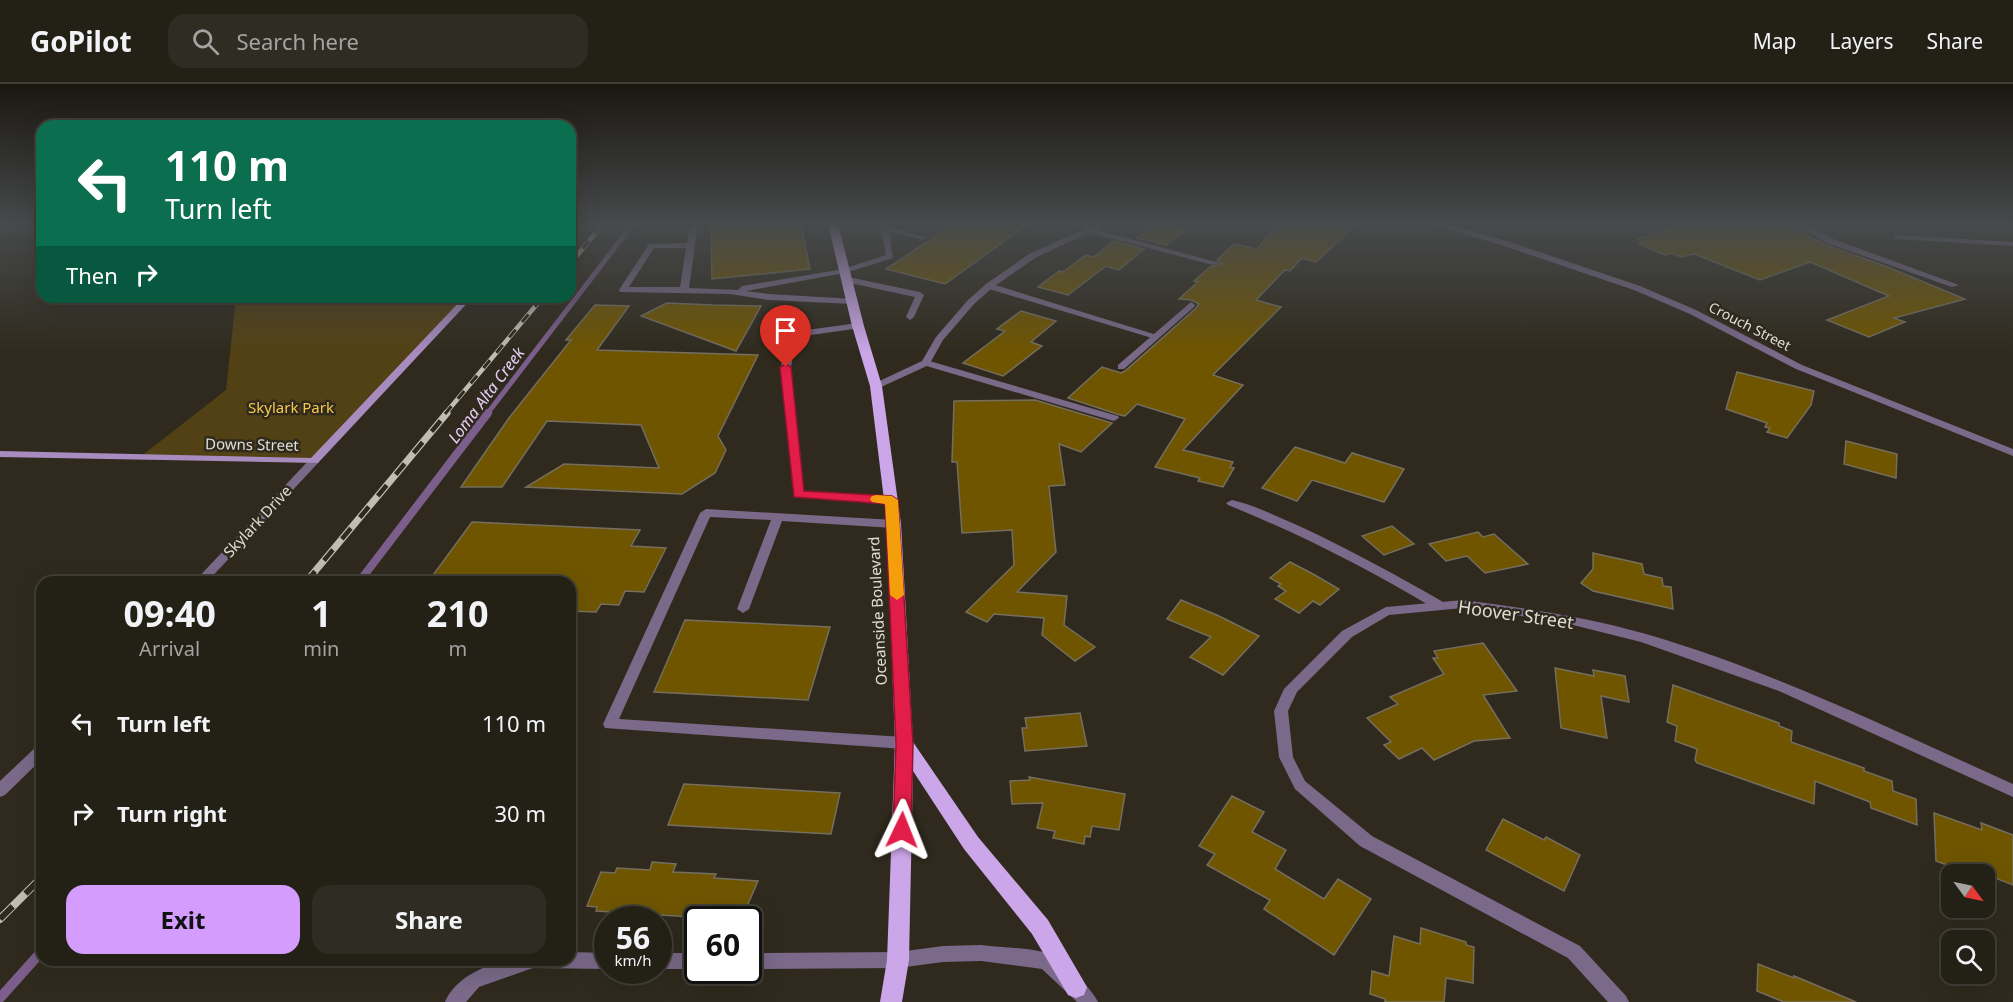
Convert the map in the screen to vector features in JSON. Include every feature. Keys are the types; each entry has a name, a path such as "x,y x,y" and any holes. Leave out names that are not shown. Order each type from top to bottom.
{"main road":[{"name":"Oceanside Boulevard","path":"845,267 858,326 876,386 894,524 904,744 898,960 891,1002"},
{"name":"Downs Street","path":"0,454 314,461 463,303"},
{"path":"904,744 971,843 1040,927 1082,995"}],"street":[{"path":"638,267 623,290 730,291 769,297 852,301"},
{"path":"684,290 688,267"},
{"path":"730,291 847,275 865,267"},
{"path":"876,386 926,363 939,339 971,302 1016,267"},
{"name":"Crouch Street","path":"1576,267 1637,288 1693,312 1799,367 2013,453"},
{"path":"1903,267 1955,285"},
{"path":"847,275 920,294 910,317"},
{"path":"989,286 1155,336"},
{"path":"1121,367 1191,305"},
{"path":"858,326 792,335 786,367 798,495 892,500"},
{"path":"926,363 1114,418"},
{"name":"Skylark Drive","path":"206,576 314,461"},
{"path":"1232,503 1269,516 1377,568 1440,606"},
{"path":"894,524 706,513 610,724 904,744"},
{"path":"743,609 778,517"},
{"name":"Hoover Street","path":"1620,1002 1574,952 1366,841 1300,785 1286,757 1281,711 1291,688 1347,634 1386,611 1463,604 1557,617 1644,638 1784,687 2013,791"},
{"path":"0,791 36,756"},
{"path":"762,961 898,960 944,954 981,953 1046,961 1082,995"},
{"path":"576,960 594,960"},
{"path":"454,1002 473,981 516,966"}],"green space":[{"name":"Skylark Park","path":"233,303 463,303 314,461 140,457 226,390 235,306"}],"building":[{"path":"712,267 810,267 810,269 712,279"},
{"path":"889,267 969,267 945,284 886,269"},
{"path":"1070,267 1105,267 1068,295 1038,287 1059,271 1063,272"},
{"path":"1210,267 1294,267 1290,271 1285,270 1256,300 1281,307 1213,375 1243,385 1183,450 1233,462 1230,467 1234,468 1223,487 1198,481 1200,478 1155,467 1185,419 1137,404 1125,416 1068,398 1102,367 1121,373 1125,371 1195,309 1199,304 1191,300 1179,299 1198,282 1194,281"},
{"path":"1727,267 1797,267 1760,280"},
{"path":"1821,267 1887,267 1965,299 1894,318 1905,322 1869,337 1827,320 1889,296"},
{"path":"667,303 761,306 736,351 641,316"},
{"path":"595,305 629,306 597,350 758,355 718,436 726,450 715,473 682,494 526,487 564,464 659,468 641,425 547,421 502,487 461,487 509,418 571,340 566,340"},
{"path":"1021,311 1056,321 1031,342 1042,346 1003,376 963,363 1005,331 997,329"},
{"path":"1737,372 1814,391 1811,405 1787,438 1767,432 1770,428 1765,427 1767,423 1726,409"},
{"path":"1035,400 1112,423 1081,452 1059,444 1065,485 1049,486 1056,552 1017,592 1067,596 1064,625 1095,647 1075,661 1042,635 1044,618 994,614 987,622 966,612 1014,565 1012,530 962,533 957,462 952,462 954,401"},
{"path":"1846,441 1897,454 1896,478 1844,464"},
{"path":"1295,447 1345,463 1352,453 1404,469 1384,502 1312,480 1297,501 1262,488"},
{"path":"472,522 640,530 631,546 666,548 644,592 625,591 619,605 601,604 596,612 576,611 576,576 432,576"},
{"path":"1392,526 1414,544 1384,555 1362,536"},
{"path":"1478,532 1483,537 1494,534 1528,564 1485,573 1467,556 1446,561 1429,544"},
{"path":"1593,553 1642,564 1644,574 1662,578 1663,586 1671,587 1673,609 1593,591 1581,583 1593,569"},
{"path":"1290,562 1339,589 1320,605 1313,601 1299,613 1275,599 1286,591 1278,586 1281,584 1270,578"},
{"path":"1181,600 1259,636 1223,675 1190,657 1211,637 1167,619"},
{"path":"685,620 830,627 808,700 654,692"},
{"path":"1483,643 1517,691 1483,695 1510,738 1474,741 1434,760 1422,748 1399,759 1384,745 1391,742 1367,718 1398,704 1390,697 1444,674 1433,658 1438,658 1434,651"},
{"path":"1555,668 1594,676 1593,670 1625,676 1629,702 1601,696 1607,738 1561,728"},
{"path":"1673,685 1779,723 1779,726 1792,731 1791,742 1864,768 1864,771 1892,781 1893,791 1916,799 1917,825 1871,808 1870,802 1815,781 1814,804 1697,763 1695,760 1697,749 1675,741 1677,726 1667,722"},
{"path":"1080,713 1087,746 1025,751 1022,728 1027,728 1025,718"},
{"path":"1029,777 1125,794 1119,830 1092,826 1090,837 1085,836 1084,844 1053,838 1055,831 1037,828 1043,803 1012,804 1010,781 1030,780"},
{"path":"684,784 840,793 831,834 668,825"},
{"path":"1232,796 1264,812 1252,832 1286,850 1275,869 1324,899 1338,879 1371,899 1334,955 1264,909 1270,900 1207,865 1215,854 1199,846"},
{"path":"1934,813 1982,830 1981,823 2013,835 2013,885 1995,878 1995,864 1944,864 1936,861"},
{"path":"1503,819 1544,840 1546,837 1580,855 1564,891 1486,850"},
{"path":"652,862 676,864 673,872 716,874 714,878 758,881 747,906 684,906 684,916 672,916 672,906 587,906 601,872 615,873 617,868 650,870"},
{"path":"1421,928 1466,942 1466,945 1474,947 1473,983 1446,978 1444,1002 1385,1002 1385,999 1370,994 1372,971 1389,976 1394,936 1420,944"},
{"path":"1758,964 1794,978 1794,976 1856,1002 1784,1002 1757,991"}],"waterway":[{"name":"Loma Alta Creek","path":"576,298 600,267"},
{"name":"Loma Alta Creek","path":"487,414 572,303"},
{"name":"Loma Alta Creek","path":"364,576 488,413"},
{"name":"Loma Alta Creek","path":"0,998 36,958"}],"railway":[{"path":"445,414 538,303"},
{"path":"311,576 447,413"},
{"path":"0,919 36,883"}],"slow traffic":[{"path":"876,499 892,500 897,595"}],"route":[{"path":"786,367 798,495 892,500 904,744 902,830"}]}
